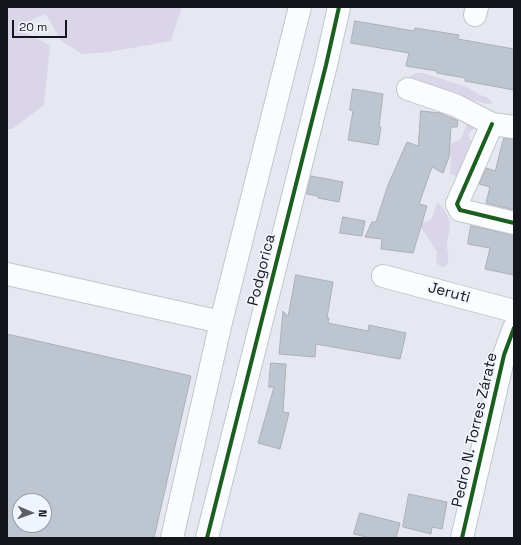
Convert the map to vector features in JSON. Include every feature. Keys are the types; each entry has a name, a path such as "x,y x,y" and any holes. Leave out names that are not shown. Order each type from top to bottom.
{"street":[{"path":"172,538 221,322 300,7"},
{"name":"Podgorica","path":"207,538 326,65 339,7"},
{"path":"408,89 456,105 492,124 514,127"},
{"path":"492,124 457,204 460,210 514,223"},
{"path":"7,274 221,322"},
{"name":"Jeruti","path":"383,276 514,311"},
{"name":"Pedro N. Torres Zárate","path":"462,538 504,355 514,328"}],"shaded area":[{"path":"7,7 182,7 171,41 109,52 82,54 61,41 46,14 26,22 20,30 50,45 44,105 12,129 7,129"},
{"path":"416,73 423,73 467,87 480,95 487,97 493,103 486,104 414,83 410,77"},
{"path":"468,121 476,127 468,136 475,146 457,176 450,174 451,156 448,153 447,146 461,139"},
{"path":"437,203 442,206 446,213 450,226 447,238 448,260 446,266 442,267 436,263 437,252 422,229 419,227 422,222 426,222 432,218"}],"building":[{"path":"355,21 414,31 415,28 459,35 458,39 514,49 514,90 465,81 465,78 437,73 437,71 406,66 409,53 351,43"},
{"path":"353,89 383,94 379,127 381,127 378,145 348,140 353,111 350,110"},
{"path":"421,111 440,113 458,121 457,127 451,127 449,157 443,173 432,167 419,204 427,206 413,253 381,249 382,239 365,237 372,222 376,222 388,185 407,142 418,146"},
{"path":"504,138 514,139 514,210 486,203 490,187 479,184 486,168 495,171"},
{"path":"311,176 343,182 339,202 318,198 318,196 307,194"},
{"path":"343,217 365,221 362,236 340,233"},
{"path":"471,226 514,235 514,275 485,269 490,248 468,244"},
{"path":"296,275 333,282 327,318 329,318 328,323 368,331 369,325 406,333 400,359 316,344 315,357 279,354 283,311 288,316"},
{"path":"7,334 191,376 154,538 7,538"},
{"path":"271,363 286,364 283,412 289,413 280,449 258,443 274,387 269,387"},
{"path":"409,494 447,502 442,529 432,527 431,534 403,527"},
{"path":"360,513 400,523 396,538 370,538 354,534"}],"cycle path":[{"path":"207,538 326,65 339,7"},
{"path":"492,124 457,204 460,210 514,223"},
{"path":"462,538 504,355 514,328"}]}
